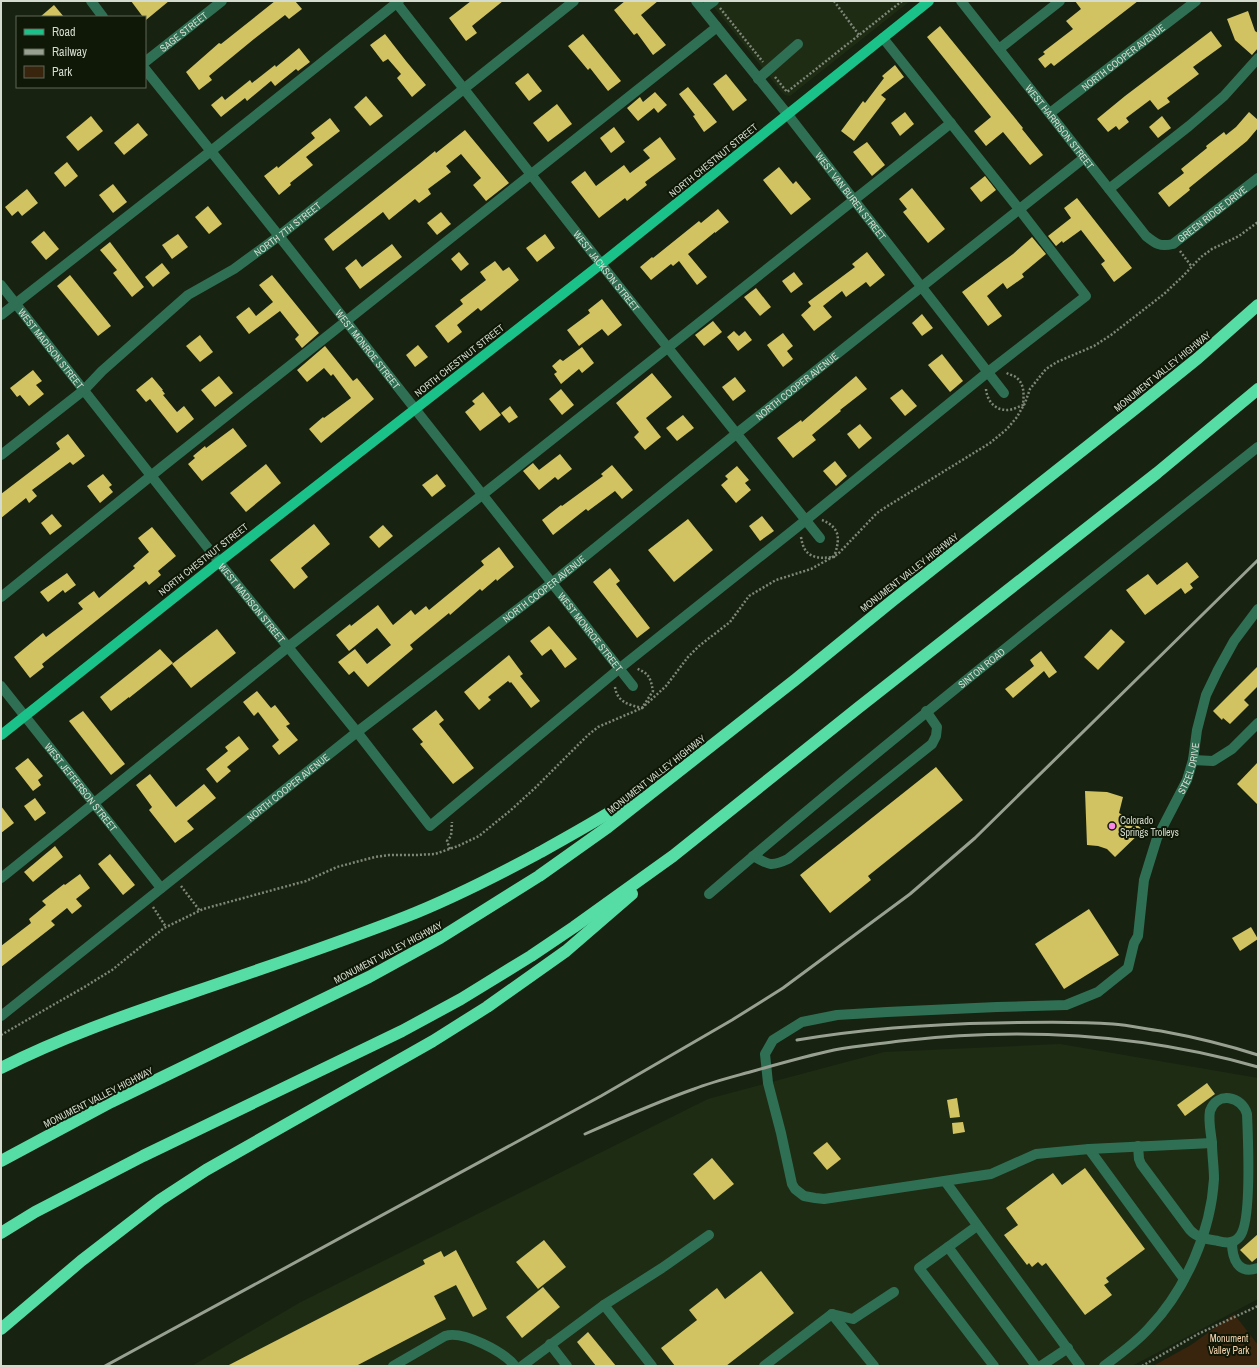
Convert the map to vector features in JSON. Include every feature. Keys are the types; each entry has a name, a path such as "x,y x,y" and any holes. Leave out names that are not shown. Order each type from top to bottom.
{"highway":[{"name":"MONUMENT VALLEY HIGHWAY","path":"1,1161 111,1102 369,977 440,938 513,893 574,852 795,680 892,601 1136,408 1201,355 1258,305"},
{"path":"1,1329 107,1240 187,1182 433,1041 487,1007 566,951 592,930 674,856 858,708 1157,472 1258,389"},
{"path":"1,1068 53,1044 98,1026 370,930 464,892 586,826 695,759"},
{"path":"1,1233 35,1212 144,1156 402,1031 461,999 531,956 674,856"}],"main road":[{"name":"NORTH CHESTNUT STREET","path":"1,735 219,562 601,264 788,116 929,1"}],"street":[{"path":"91,1 102,16"},
{"name":"SAGE STREET","path":"146,61 222,1"},
{"name":"NORTH 7TH STREET","path":"1,455 84,390 102,371 188,295 234,269 279,236 574,1"},
{"name":"WEST VAN BUREN STREET","path":"696,1 788,116 1004,393"},
{"name":"WEST HARRISON STREET","path":"961,1 1146,236 1154,243 1164,246"},
{"path":"999,49 1060,1"},
{"name":"NORTH COOPER AVENUE","path":"1050,113 1196,1"},
{"path":"1,315 211,151 397,2"},
{"name":"WEST JACKSON STREET","path":"397,2 667,348 820,538"},
{"path":"703,9 717,4"},
{"path":"1,597 717,27"},
{"path":"448,810 620,668 806,520 988,372 1086,296 883,38"},
{"path":"758,79 798,44"},
{"path":"1108,189 1189,126 1218,101 1258,58"},
{"name":"WEST MONROE STREET","path":"146,70 279,236 633,686"},
{"path":"1,878 288,647 951,123"},
{"name":"NORTH COOPER AVENUE","path":"1,1016 357,732 552,583 736,434 1084,158"},
{"name":"GREEN RIDGE DRIVE","path":"1164,246 1175,242 1258,178"},
{"name":"WEST MADISON STREET","path":"1,285 219,562 357,732 430,826 448,810"},
{"name":"SINTON ROAD","path":"709,894 801,814 926,711 1258,447"},
{"name":"STEEL DRIVE","path":"1212,1143 1089,1149 1036,1154 991,1174 824,1199 804,1196 798,1193 792,1184 768,1083 765,1054 773,1040 802,1022 837,1016 966,1008 1066,1005 1098,992 1128,968 1134,943 1138,936 1144,880 1157,838 1187,780 1193,760 1197,730 1206,695 1234,641 1258,609"},
{"name":"WEST JEFFERSON STREET","path":"1,686 161,888"},
{"path":"753,856 768,864 777,864 788,859 932,744 936,736 937,727 926,711"},
{"path":"1193,760 1212,760 1232,749 1258,723"},
{"path":"1104,1366 1138,1340 1150,1327 1174,1298 1194,1260 1202,1238 1207,1219 1213,1184 1212,1143 1209,1117 1213,1106 1224,1098 1236,1100 1242,1105 1247,1114 1247,1204 1243,1232 1232,1242 1224,1243 1202,1238 1193,1234 1141,1164 1138,1146"},
{"path":"1089,1149 1184,1279"},
{"path":"945,1182 1080,1366"},
{"path":"977,1226 919,1268 994,1366"},
{"path":"522,1366 604,1305 662,1268 709,1235"},
{"path":"1232,1242 1233,1255 1239,1266 1248,1270 1258,1268"},
{"path":"948,1248 1036,1366"},
{"path":"832,1314 853,1319 894,1292"},
{"path":"604,1305 652,1366"},
{"path":"764,1366 832,1314"},
{"path":"832,1314 874,1366"},
{"path":"393,1366 449,1335 462,1336 499,1352 515,1366"},
{"path":"550,1344 567,1366"},
{"path":"1041,1366 1068,1348"}],"path":[{"path":"834,1 859,35"},
{"path":"717,4 787,92 902,1"},
{"path":"1175,242 1192,266"},
{"path":"448,810 452,818 451,836 447,842 450,849"},
{"path":"174,878 200,911"},
{"path":"148,899 166,927"},
{"path":"1142,1366 1198,1334 1258,1306"}],"shaded area":[{"path":"709,1 910,1 790,96 785,95 781,91"},
{"path":"1060,1044 1258,1078 1258,1299 1132,1366 192,1366 299,1303 708,1099 884,1052"}],"green space":[{"name":"Monument Valley Park","path":"1234,1314 1258,1345 1258,1366 1153,1366 1191,1345"}],"building":[{"path":"131,1 169,1 146,20 146,16 142,16"},
{"path":"275,1 295,1 302,9 289,19 285,15 254,39 209,76 212,80 199,90 186,72 219,43 221,44"},
{"path":"471,1 503,1 472,26 477,33 466,41 449,18"},
{"path":"625,1 658,1 641,15 666,45 653,55 637,33 634,35 614,10"},
{"path":"1075,1 1138,1 1054,66 1051,63 1045,68 1038,59 1045,54 1043,52 1073,29 1066,21 1081,9"},
{"path":"54,5 63,16 41,16"},
{"path":"1248,11 1255,31 1258,33 1258,48 1252,55 1235,40 1227,19"},
{"path":"940,26 1023,128 1022,129 1043,155 1030,165 1003,132 986,146 974,131 991,117 927,37"},
{"path":"1211,31 1222,46 1193,67 1199,74 1167,98 1170,102 1158,110 1150,100 1126,118 1129,122 1119,130 1116,126 1108,132 1097,119"},
{"path":"385,34 426,85 412,97 397,78 401,74 388,59 383,62 370,45"},
{"path":"583,34 621,81 608,91 590,68 588,70 568,46"},
{"path":"299,48 310,62 298,71 296,69 275,86 271,81 247,101 245,98 221,117 211,105 222,96 225,100 250,80 252,83 275,65 276,67"},
{"path":"895,65 904,77 881,95 886,99 854,141 841,131 863,101 865,103 884,78 882,76"},
{"path":"528,73 542,91 529,101 515,83"},
{"path":"726,74 747,100 733,111 713,84"},
{"path":"688,87 717,122 704,132 693,116 695,115 679,94"},
{"path":"655,92 667,105 658,113 654,108 638,121 627,108 640,97 643,102"},
{"path":"366,96 383,116 370,126 354,107"},
{"path":"557,104 572,124 548,142 533,123"},
{"path":"905,112 914,124 900,136 891,123"},
{"path":"1249,112 1258,120 1258,128 1247,141 1189,188 1190,190 1169,207 1158,193 1184,173 1181,169 1207,148 1206,146 1224,132 1226,135 1236,127"},
{"path":"91,116 103,131 78,151 66,137"},
{"path":"1162,116 1171,128 1158,138 1149,127"},
{"path":"330,118 340,131 306,157 313,165 290,183 291,185 279,195 264,176 277,166 278,168 315,138 311,133"},
{"path":"138,123 148,135 124,155 114,143"},
{"path":"614,127 625,142 611,153 600,138"},
{"path":"465,130 509,183 486,201 473,185 481,178 461,154 446,166 451,172 428,189 431,194 419,203 415,199 389,220 383,212 333,251 324,239 435,151 436,153"},
{"path":"660,137 676,159 645,182 647,185 627,201 625,198 599,218 571,182 585,171 596,186 624,165 630,173 650,158 643,150"},
{"path":"867,142 885,165 872,176 853,152"},
{"path":"67,162 78,176 65,187 54,173"},
{"path":"779,167 793,184 796,181 811,199 791,215 763,180"},
{"path":"985,176 996,190 981,202 970,188"},
{"path":"113,184 127,202 113,213 99,195"},
{"path":"912,188 945,229 928,243 903,212 907,209 899,199"},
{"path":"27,189 38,203 22,216 18,211 12,216 5,207"},
{"path":"1077,198 1132,268 1114,282 1101,264 1105,261 1081,230 1063,243 1062,241 1056,246 1048,236 1071,218 1064,208"},
{"path":"208,206 222,224 209,234 195,217"},
{"path":"718,209 729,222 688,254 707,277 697,285 679,261 673,266 671,264 651,280 640,267 699,221 701,223"},
{"path":"441,212 451,224 437,235 427,223"},
{"path":"44,231 59,249 46,260 31,242"},
{"path":"178,234 188,247 172,259 162,245"},
{"path":"545,234 555,248 537,262 526,248"},
{"path":"1032,237 1046,254 1022,274 1024,277 1007,289 1003,283 987,296 1002,316 988,326 962,292 1013,254"},
{"path":"110,242 144,287 132,297 113,273 117,270 100,250"},
{"path":"392,244 402,257 360,289 345,268 356,259 362,267"},
{"path":"459,252 469,264 461,271 451,259"},
{"path":"867,252 885,275 870,287 866,282 846,297 842,291 823,306 832,317 814,331 801,315 811,306 808,302 855,267 852,264"},
{"path":"495,261 503,271 509,267 519,280 481,311 478,308 457,325 462,332 448,343 435,326 463,304 460,300 486,280 480,272"},
{"path":"162,263 170,273 153,287 145,277"},
{"path":"794,272 803,284 791,293 782,281"},
{"path":"70,275 111,326 98,336 57,286"},
{"path":"272,275 319,333 302,348 295,339 299,335 280,311 249,334 236,317 249,307 256,316 273,302 259,285"},
{"path":"756,288 771,307 760,316 744,297"},
{"path":"602,299 622,325 608,336 602,329 579,346 567,330 590,313 588,310"},
{"path":"922,314 933,328 922,336 912,323"},
{"path":"713,321 722,332 704,346 695,335"},
{"path":"734,331 739,336 745,331 752,340 738,351 727,337"},
{"path":"783,333 793,346 787,351 793,359 783,367 767,345"},
{"path":"200,335 213,352 200,362 186,346"},
{"path":"418,345 428,357 415,367 406,355"},
{"path":"325,346 353,381 357,378 374,399 321,443 309,429 323,417 324,418 351,398 333,374 331,376 324,368 307,382 297,370"},
{"path":"582,347 594,363 582,373 579,369 561,384 554,374 557,372 552,366 560,359 563,361"},
{"path":"942,354 963,381 950,392 928,365"},
{"path":"33,370 42,381 36,385 44,394 29,406 20,395 17,397 10,388"},
{"path":"652,373 672,397 646,418 661,437 645,450 634,437 639,432 616,403"},
{"path":"219,376 233,393 215,407 201,390"},
{"path":"856,376 867,389 840,410 841,411 812,435 816,440 793,458 777,438 801,420 802,422"},
{"path":"152,377 163,390 165,394 163,395 177,412 184,406 194,419 177,433 150,399 146,402 136,390"},
{"path":"735,377 746,391 733,401 722,387"},
{"path":"561,389 574,405 562,415 549,399"},
{"path":"902,389 917,406 905,416 890,398"},
{"path":"483,392 501,415 480,431 465,412 475,404 472,401"},
{"path":"510,406 518,417 509,423 501,413"},
{"path":"683,415 694,428 677,441 666,428"},
{"path":"860,424 872,438 859,449 847,434"},
{"path":"233,428 247,446 202,481 188,464 195,458 193,456 205,446 206,448"},
{"path":"68,434 85,456 73,465 70,462 32,490 37,496 29,503 26,498 1,518 1,494 60,449 56,443"},
{"path":"560,454 572,469 558,480 555,477 539,490 523,471 533,463 539,470"},
{"path":"835,461 847,476 836,486 823,471"},
{"path":"266,464 281,483 246,512 230,493"},
{"path":"612,465 633,490 622,499 615,491 588,511 586,509 553,535 542,520 603,476 601,474"},
{"path":"737,466 749,480 745,483 751,490 736,503 721,485 728,479 725,476"},
{"path":"103,474 112,485 109,487 113,492 100,503 87,486"},
{"path":"437,474 446,486 432,497 422,485"},
{"path":"52,514 62,526 50,535 41,523"},
{"path":"762,516 774,531 760,541 749,526"},
{"path":"688,519 713,550 674,582 648,550"},
{"path":"314,524 330,544 301,568 308,577 294,589 270,560"},
{"path":"383,525 393,536 379,548 369,537"},
{"path":"152,527 176,556 158,571 161,575 149,585 146,581 42,664 44,667 30,678 14,657 43,633 46,637 83,609 78,603 94,591 99,598 135,568 133,566 149,552 138,538"},
{"path":"499,547 514,567 482,591 480,589 450,615 449,613 410,645 413,649 368,687 354,671 349,675 338,662 355,649 367,664 391,645 377,628 349,651 336,635 350,624 351,626 378,605 393,625 411,610 415,615 426,606 429,610 484,565 481,561"},
{"path":"1187,562 1199,577 1190,584 1193,588 1185,594 1181,588 1145,615 1126,590 1148,574 1157,585"},
{"path":"610,568 620,581 616,584 650,628 637,638 593,582"},
{"path":"67,573 76,585 65,593 63,590 48,602 40,592"},
{"path":"549,626 577,659 565,668 551,649 542,656 530,641"},
{"path":"217,629 236,653 191,688 172,664"},
{"path":"1111,629 1125,642 1098,670 1084,657"},
{"path":"160,649 173,663 111,711 100,697"},
{"path":"1041,651 1057,672 1049,678 1044,671 1013,698 1005,689 1034,666 1030,660"},
{"path":"509,655 523,674 520,676 540,701 531,708 511,682 510,683 508,681 488,697 491,700 479,710 464,692"},
{"path":"1258,666 1258,686 1244,700 1249,705 1230,724 1223,718 1222,720 1213,711"},
{"path":"257,691 271,708 275,705 290,724 286,726 298,740 279,755 272,746 279,740 258,712 254,716 243,702"},
{"path":"436,710 444,720 439,724 474,768 453,784 420,744 423,742 412,729"},
{"path":"83,711 125,764 111,775 69,721"},
{"path":"239,736 249,749 227,767 231,771 217,783 206,769 228,751 225,747"},
{"path":"28,758 43,776 38,780 41,785 33,791 15,768"},
{"path":"1258,762 1258,805 1237,784"},
{"path":"936,767 963,800 868,876 871,880 830,913 800,875"},
{"path":"150,774 176,807 204,784 216,798 187,821 194,829 175,843 149,810 152,807 136,785"},
{"path":"1085,791 1107,792 1123,797 1119,813 1130,819 1143,830 1115,857 1107,849 1087,845"},
{"path":"35,798 46,813 35,821 24,806"},
{"path":"1,806 14,823 1,833"},
{"path":"55,846 63,857 33,882 24,872"},
{"path":"110,854 135,885 123,895 98,864"},
{"path":"80,874 90,888 76,899 82,906 72,914 67,908 51,921 55,925 1,967 1,946 31,923 29,919 46,905 42,901"},
{"path":"1089,909 1119,955 1064,989 1035,944"},
{"path":"1251,927 1258,939 1240,951 1232,938"},
{"path":"1207,1083 1215,1094 1185,1116 1177,1105"},
{"path":"957,1098 960,1117 950,1118 947,1100"},
{"path":"963,1122 965,1132 953,1134 952,1123"},
{"path":"827,1142 841,1159 827,1170 813,1153"},
{"path":"712,1158 734,1184 714,1200 693,1174"},
{"path":"1085,1168 1145,1249 1106,1278 1109,1282 1104,1285 1112,1295 1085,1315 1046,1263 1042,1266 1038,1262 1032,1267 1029,1263 1027,1265 1004,1235 1018,1225 1006,1208 1053,1173 1062,1185"},
{"path":"1258,1234 1258,1257 1252,1262 1240,1250"},
{"path":"544,1240 566,1267 538,1289 516,1262"},
{"path":"456,1250 487,1309 473,1317 456,1285 434,1296 446,1319 356,1366 227,1366 425,1264 423,1260 441,1251 444,1257"},
{"path":"761,1271 794,1313 726,1366 675,1366 661,1348 697,1320 689,1310 717,1288 725,1299"},
{"path":"543,1287 560,1307 522,1338 506,1317"},
{"path":"588,1332 616,1366 596,1366 577,1342"}],"railway":[{"path":"105,1366 601,1096 732,1020 783,988 910,894 975,838 1258,560"},
{"path":"797,1040 871,1030 921,1026 1025,1022 1084,1022 1161,1031 1258,1055"},
{"path":"585,1134 666,1099 701,1086 792,1060 834,1050 900,1041 990,1035 1035,1034 1080,1036 1170,1047 1258,1067"}],"place":[{"name":"Colorado Springs Trolleys","path":"1112,826"}]}
